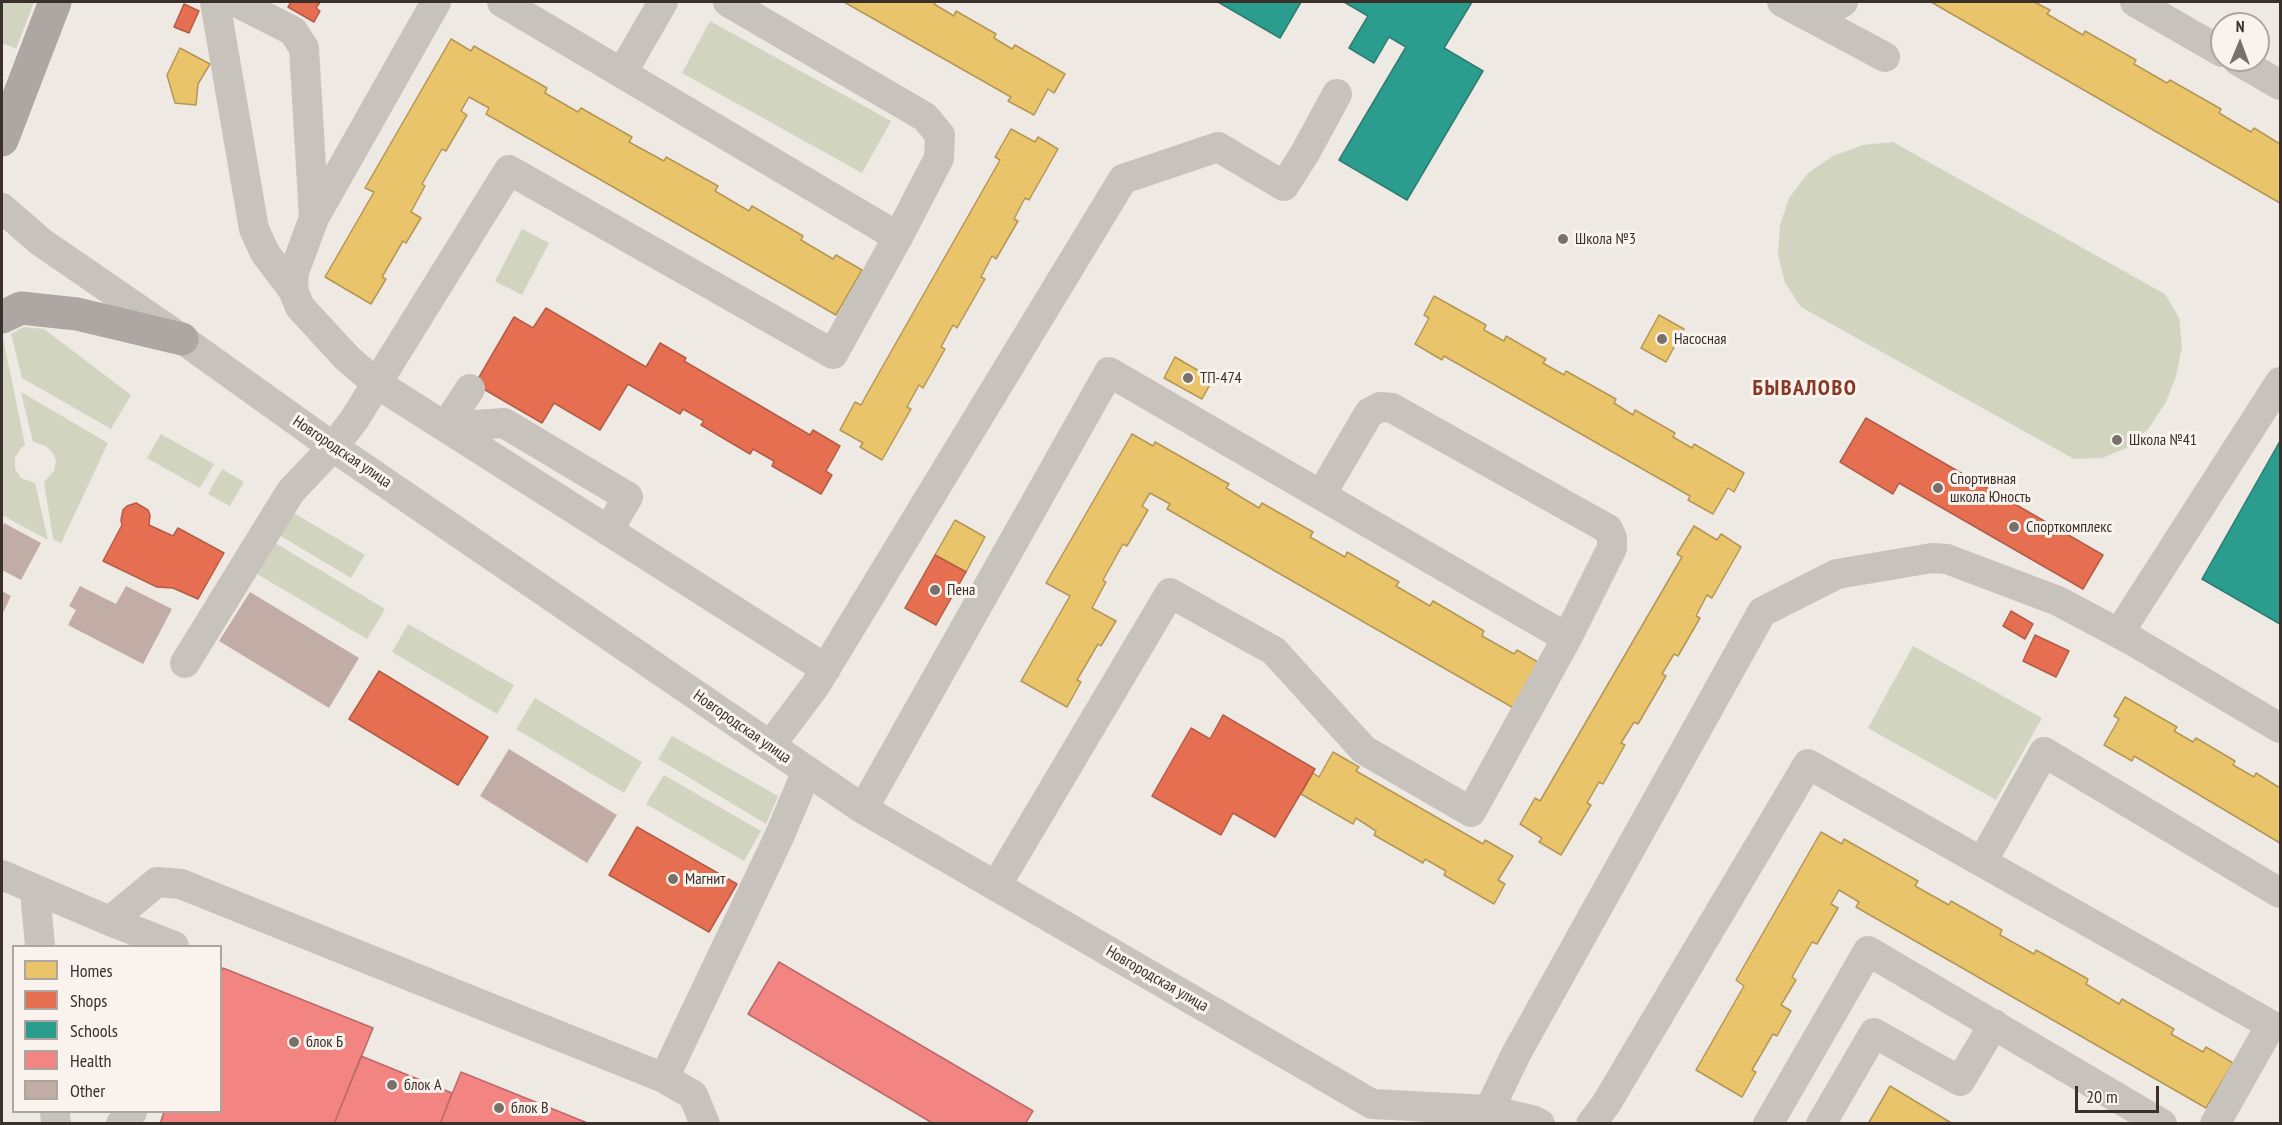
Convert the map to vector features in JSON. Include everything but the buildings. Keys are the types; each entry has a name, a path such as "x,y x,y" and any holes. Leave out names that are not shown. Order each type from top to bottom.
{"main road":[{"path":"2,140 55,2"},
{"path":"2,75 12,72 40,40"},
{"path":"2,317 21,308 77,314 182,339"}],"street":[{"path":"215,2 254,229 265,253 293,290 300,307 347,358 376,383 826,669"},
{"path":"236,2 293,31 304,48 314,218"},
{"path":"293,290 294,272 314,218 436,2"},
{"path":"502,2 898,237"},
{"path":"622,73 663,2"},
{"path":"185,663 291,491 333,447 354,420 509,170 833,354 939,158 940,135 925,117 728,2"},
{"path":"1782,2 1885,57"},
{"path":"1815,19 1843,2"},
{"path":"2136,2 2210,45"},
{"path":"2258,72 2280,85"},
{"path":"770,746 826,669 1123,179 1218,147 1284,186 1337,94"},
{"name":"Новгородская улица","path":"2,208 41,242 333,447 863,809 1372,1104 1489,1110 1540,1124"},
{"path":"863,809 1109,372 1567,638"},
{"path":"2119,633 2280,382"},
{"path":"445,427 470,389"},
{"path":"996,886 1170,593 1274,651 1364,750 1471,812 1567,638 1611,548 1612,538 1608,529 1392,408 1380,407 1369,413 1321,495"},
{"path":"445,427 504,423 628,497 608,531"},
{"path":"1489,1110 1521,1044 1762,612 1837,574 1932,558 1947,559 2058,601 2119,633 2280,728"},
{"path":"1982,862 2044,752 2280,893"},
{"path":"1590,1124 1606,1104 1808,764 1982,862 2276,1017 2215,1124"},
{"path":"664,1078 779,837 807,771"},
{"path":"2,875 35,891 171,945"},
{"path":"110,921 157,882 181,884 664,1078 693,1095 705,1124"},
{"path":"35,891 40,945"},
{"path":"1768,1124 1868,951 2162,1124"},
{"path":"1821,1124 1874,1034 1960,1081 1994,1024"},
{"path":"1372,1104 1396,1124"}],"green space":[{"path":"2,2 34,2 16,49 2,43"},
{"path":"710,21 891,121 862,173 682,73"},
{"path":"1893,142 2165,294 2179,318 2182,347 2176,376 2166,402 2149,428 2129,447 2102,458 2074,459 1801,307 1785,283 1778,255 1780,225 1789,198 1808,173 1833,156 1863,145"},
{"path":"522,229 549,243 522,295 495,281"},
{"path":"24,327 44,329 131,395 111,429 22,378 11,334"},
{"path":"3,338 25,445 15,458 15,469 21,478 35,483 48,540 2,515"},
{"path":"21,392 108,443 61,543 53,539 44,482 54,471 56,461 53,453 46,446 33,442"},
{"path":"161,434 214,464 200,488 147,458"},
{"path":"222,469 244,482 230,506 208,494"},
{"path":"292,512 365,555 351,578 279,535"},
{"path":"275,543 385,609 367,639 257,574"},
{"path":"408,624 514,685 497,714 392,652"},
{"path":"1913,646 2042,718 1996,800 1868,728"},
{"path":"535,698 642,762 624,793 516,729"},
{"path":"672,736 778,796 766,824 658,759"},
{"path":"664,775 761,831 744,861 646,804"}],"place":[{"name":"Школа №3","path":"1563,239"},
{"name":"Насосная","path":"1662,339"},
{"name":"ТП-474","path":"1188,378"},
{"name":"Школа №41","path":"2117,440"},
{"name":"Спортивная школа Юность","path":"1938,488"},
{"name":"Спорткомплекс","path":"2014,527"},
{"name":"Пена","path":"935,590"},
{"name":"Магнит","path":"673,879"},
{"name":"блок Б","path":"294,1042"},
{"name":"блок А","path":"392,1085"},
{"name":"блок В","path":"499,1108"}],"district":[{"name":"БЫВАЛОВО","path":"1805,389"}]}
